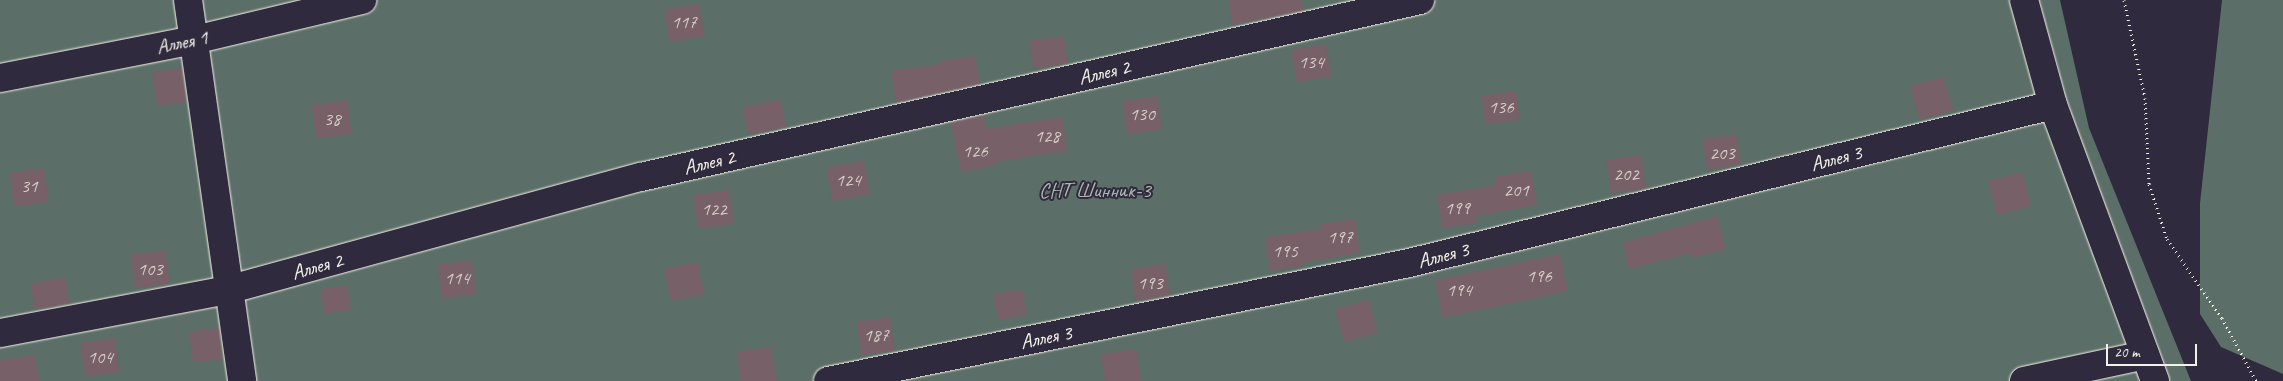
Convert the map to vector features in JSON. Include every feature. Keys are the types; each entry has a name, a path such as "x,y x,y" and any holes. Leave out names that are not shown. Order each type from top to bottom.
{"lane":[{"path":"188,0 227,290 242,381"},
{"name":"Аллея 1","path":"0,78 194,40 362,0"},
{"name":"Аллея 2","path":"0,333 227,290 641,177 1420,0"},
{"path":"2024,0 2053,105 2155,381"},
{"name":"Аллея 3","path":"828,381 1409,263 2053,105"},
{"path":"2024,381 2144,355"}],"path":[{"path":"2124,0 2145,98 2150,184 2167,240 2222,318 2256,381"}],"green space":[{"name":"СНТ Шинник-3","path":"0,0 2060,0 2089,128 2191,381 0,381"},
{"path":"2222,0 2283,0 2283,374 2221,347 2200,314 2200,203"}],"building":[{"path":"1229,0 1302,0 1303,11 1232,25"},
{"path":"699,4 704,37 670,42 664,9"},
{"path":"1064,36 1068,64 1033,69 1029,41"},
{"path":"1326,44 1331,77 1297,82 1291,49"},
{"path":"975,56 980,84 896,103 891,71 941,64 940,61"},
{"path":"182,68 187,102 157,106 152,72"},
{"path":"1944,77 1953,111 1919,120 1910,86"},
{"path":"1516,91 1520,120 1485,125 1481,96"},
{"path":"1157,96 1162,130 1127,135 1122,101"},
{"path":"347,100 352,134 316,139 311,105"},
{"path":"781,100 786,128 747,134 743,107"},
{"path":"984,115 986,129 1062,117 1067,151 995,162 996,165 961,172 951,123"},
{"path":"1736,134 1741,165 1707,170 1702,139"},
{"path":"1641,155 1646,189 1611,194 1606,160"},
{"path":"864,161 870,194 832,201 827,168"},
{"path":"44,168 49,202 14,207 9,173"},
{"path":"1531,171 1537,205 1476,216 1477,223 1442,228 1437,195 1496,185 1494,177"},
{"path":"2022,172 2031,206 1997,215 1988,181"},
{"path":"729,190 734,224 698,229 693,195"},
{"path":"1717,216 1726,249 1692,258 1690,253 1629,269 1622,243"},
{"path":"1355,219 1360,253 1304,262 1305,266 1270,271 1265,237 1321,229 1320,224"},
{"path":"165,250 170,284 135,289 130,255"},
{"path":"1560,254 1568,291 1443,318 1435,281"},
{"path":"472,260 477,294 442,299 437,265"},
{"path":"698,262 704,294 671,301 665,268"},
{"path":"1165,264 1170,296 1135,301 1130,269"},
{"path":"65,278 69,304 34,309 30,283"},
{"path":"347,285 351,310 324,314 320,289"},
{"path":"1022,289 1027,315 998,320 994,295"},
{"path":"1369,300 1378,333 1344,342 1335,309"},
{"path":"890,317 895,351 861,355 856,322"},
{"path":"219,328 223,359 193,362 189,332"},
{"path":"115,338 120,372 85,377 80,343"},
{"path":"771,347 777,381 741,381 737,352"},
{"path":"1136,349 1141,381 1105,381 1101,354"},
{"path":"35,355 39,381 0,381 0,360"}]}
